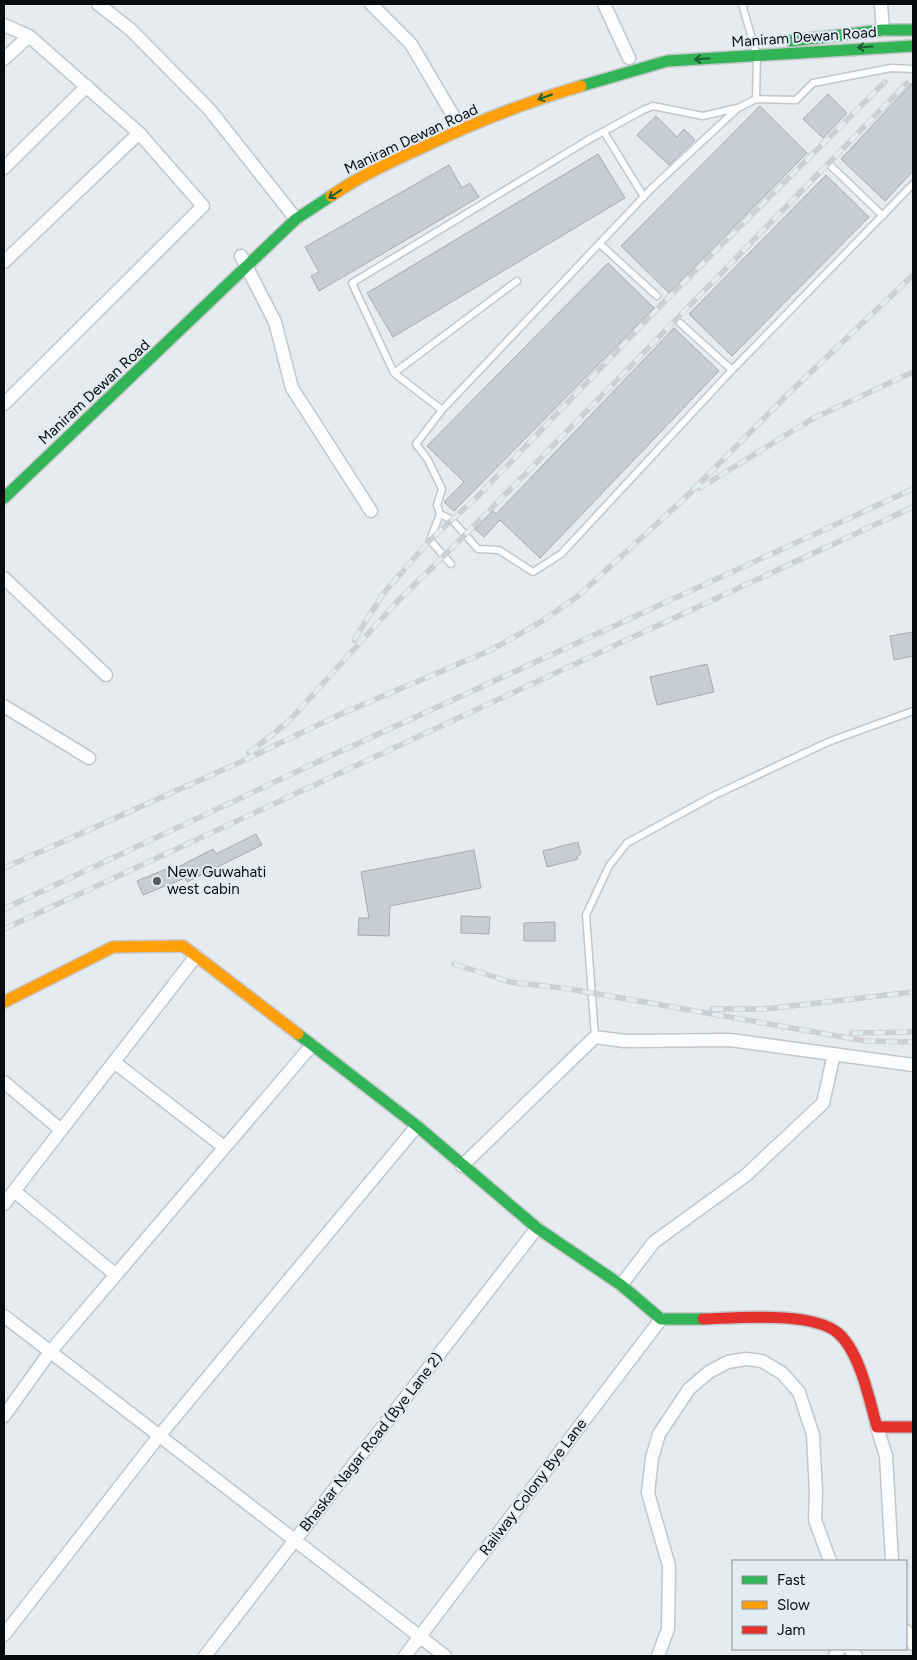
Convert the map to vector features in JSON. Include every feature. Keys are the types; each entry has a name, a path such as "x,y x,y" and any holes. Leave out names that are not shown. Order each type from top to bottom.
{"main road":[{"name":"Maniram Dewan Road","path":"4,498 294,211 360,176 455,121 667,61 755,50 882,30 913,30"},
{"name":"Maniram Dewan Road","path":"660,50 755,50 913,46"},
{"path":"624,60 644,54"},
{"name":"Maniram Dewan Road","path":"479,109 522,92"},
{"name":"Maniram Dewan Road","path":"69,420 244,262"},
{"path":"4,1002 113,947 183,946 417,1126 537,1228 621,1285 661,1319 786,1318 823,1324 838,1333 853,1353 867,1390 877,1427 913,1427"}],"street":[{"path":"372,4 411,44 455,121"},
{"path":"604,4 624,60"},
{"path":"881,4 882,30"},
{"path":"104,6 130,29 209,109 294,211"},
{"path":"4,26 29,36 139,133 203,206 4,404"},
{"path":"4,60 29,36"},
{"path":"4,168 87,86"},
{"path":"4,262 139,133"},
{"path":"244,262 274,322 292,388 371,511"},
{"path":"4,578 106,676"},
{"path":"4,706 89,758"},
{"path":"4,1204 196,956"},
{"path":"462,1166 595,1037 624,1041 730,1040 913,1065"},
{"path":"4,1416 50,1352 312,1045"},
{"path":"621,1285 654,1242 745,1176 823,1102 834,1054"},
{"path":"114,1062 224,1147"},
{"path":"4,1082 61,1130"},
{"path":"4,1634 159,1436 417,1126"},
{"path":"14,1191 116,1275"},
{"name":"Bhaskar Nagar Road (Bye Lane 2)","path":"205,1656 537,1228"},
{"path":"4,1316 445,1656"},
{"name":"Railway Colony Bye Lane","path":"405,1656 661,1319"},
{"path":"658,1656 668,1629 669,1566 648,1493 652,1458 659,1434 689,1389 709,1372 728,1362 746,1359 762,1361 782,1373 799,1392 813,1435 816,1492 815,1520 830,1560"},
{"path":"877,1427 886,1456 892,1560"},
{"path":"907,1633 913,1644"}],"lane":[{"path":"742,4 755,50 756,100"},
{"path":"442,410 394,373 352,283 604,132 653,106 703,116 738,108 756,100 796,100 813,83 891,68 913,69"},
{"path":"451,564 430,540 440,514 437,505 442,489 428,460 416,444 442,410 644,196 738,108"},
{"path":"604,132 644,196"},
{"path":"830,165 884,216"},
{"path":"440,514 452,520 478,549 499,550 533,572 561,554 732,370 884,216 913,184"},
{"path":"600,244 657,296"},
{"path":"394,373 517,281"},
{"path":"680,323 732,370"},
{"path":"595,1037 586,915 609,866 627,843 713,796 828,742 913,711"}],"building":[{"path":"913,82 913,171 885,201 841,159"},
{"path":"828,94 847,113 823,138 803,119"},
{"path":"760,106 807,153 669,293 621,246"},
{"path":"656,116 677,137 684,129 695,140 669,165 637,135"},
{"path":"598,154 625,198 393,337 367,293"},
{"path":"449,165 462,188 470,183 479,197 319,291 311,276 319,272 305,247"},
{"path":"826,175 869,217 732,356 689,314"},
{"path":"608,263 654,308 454,511 444,502 464,482 427,446"},
{"path":"674,328 719,371 540,558 500,520 484,537 475,529 493,511 496,514"},
{"path":"913,632 913,656 894,660 890,636"},
{"path":"707,664 714,692 657,705 650,677"},
{"path":"256,834 262,845 187,882 185,878 143,895 137,881 171,867 172,870 213,849 216,854"},
{"path":"578,842 581,854 577,856 578,859 547,867 543,851"},
{"path":"474,850 481,888 390,906 389,936 358,935 359,918 369,918 361,872"},
{"path":"461,916 490,917 489,934 461,933"},
{"path":"555,922 555,941 524,941 524,923"}],"railway":[{"path":"354,640 383,594 430,540 479,495 661,305 885,82"},
{"path":"249,753 288,722 395,604 491,509 907,83"},
{"path":"4,868 236,764 341,714 491,650 539,623 577,597 686,497 788,394 913,275"},
{"path":"700,488 812,419 913,372"},
{"path":"4,909 313,764 913,489"},
{"path":"4,929 913,507"},
{"path":"454,964 510,982 570,989 866,1041 913,1042"},
{"path":"712,1009 765,1009 913,992"},
{"path":"852,1033 913,1032"}],"traffic: fast":[{"path":"791,41 883,30 913,30"},
{"path":"581,86 667,61 913,46"},
{"path":"4,498 296,219 331,196"},
{"path":"298,1034 417,1126 537,1228 621,1285 661,1319 703,1319"}],"traffic: slow":[{"path":"331,196 375,170 460,130 520,106 581,86"},
{"path":"4,1002 113,947 183,946 298,1034"}],"traffic: jam":[{"path":"703,1319 773,1317 811,1321 826,1326 838,1333 846,1341 852,1352 863,1377 877,1427 913,1427"}],"place":[{"name":"New Guwahati west cabin","path":"157,881"}]}
